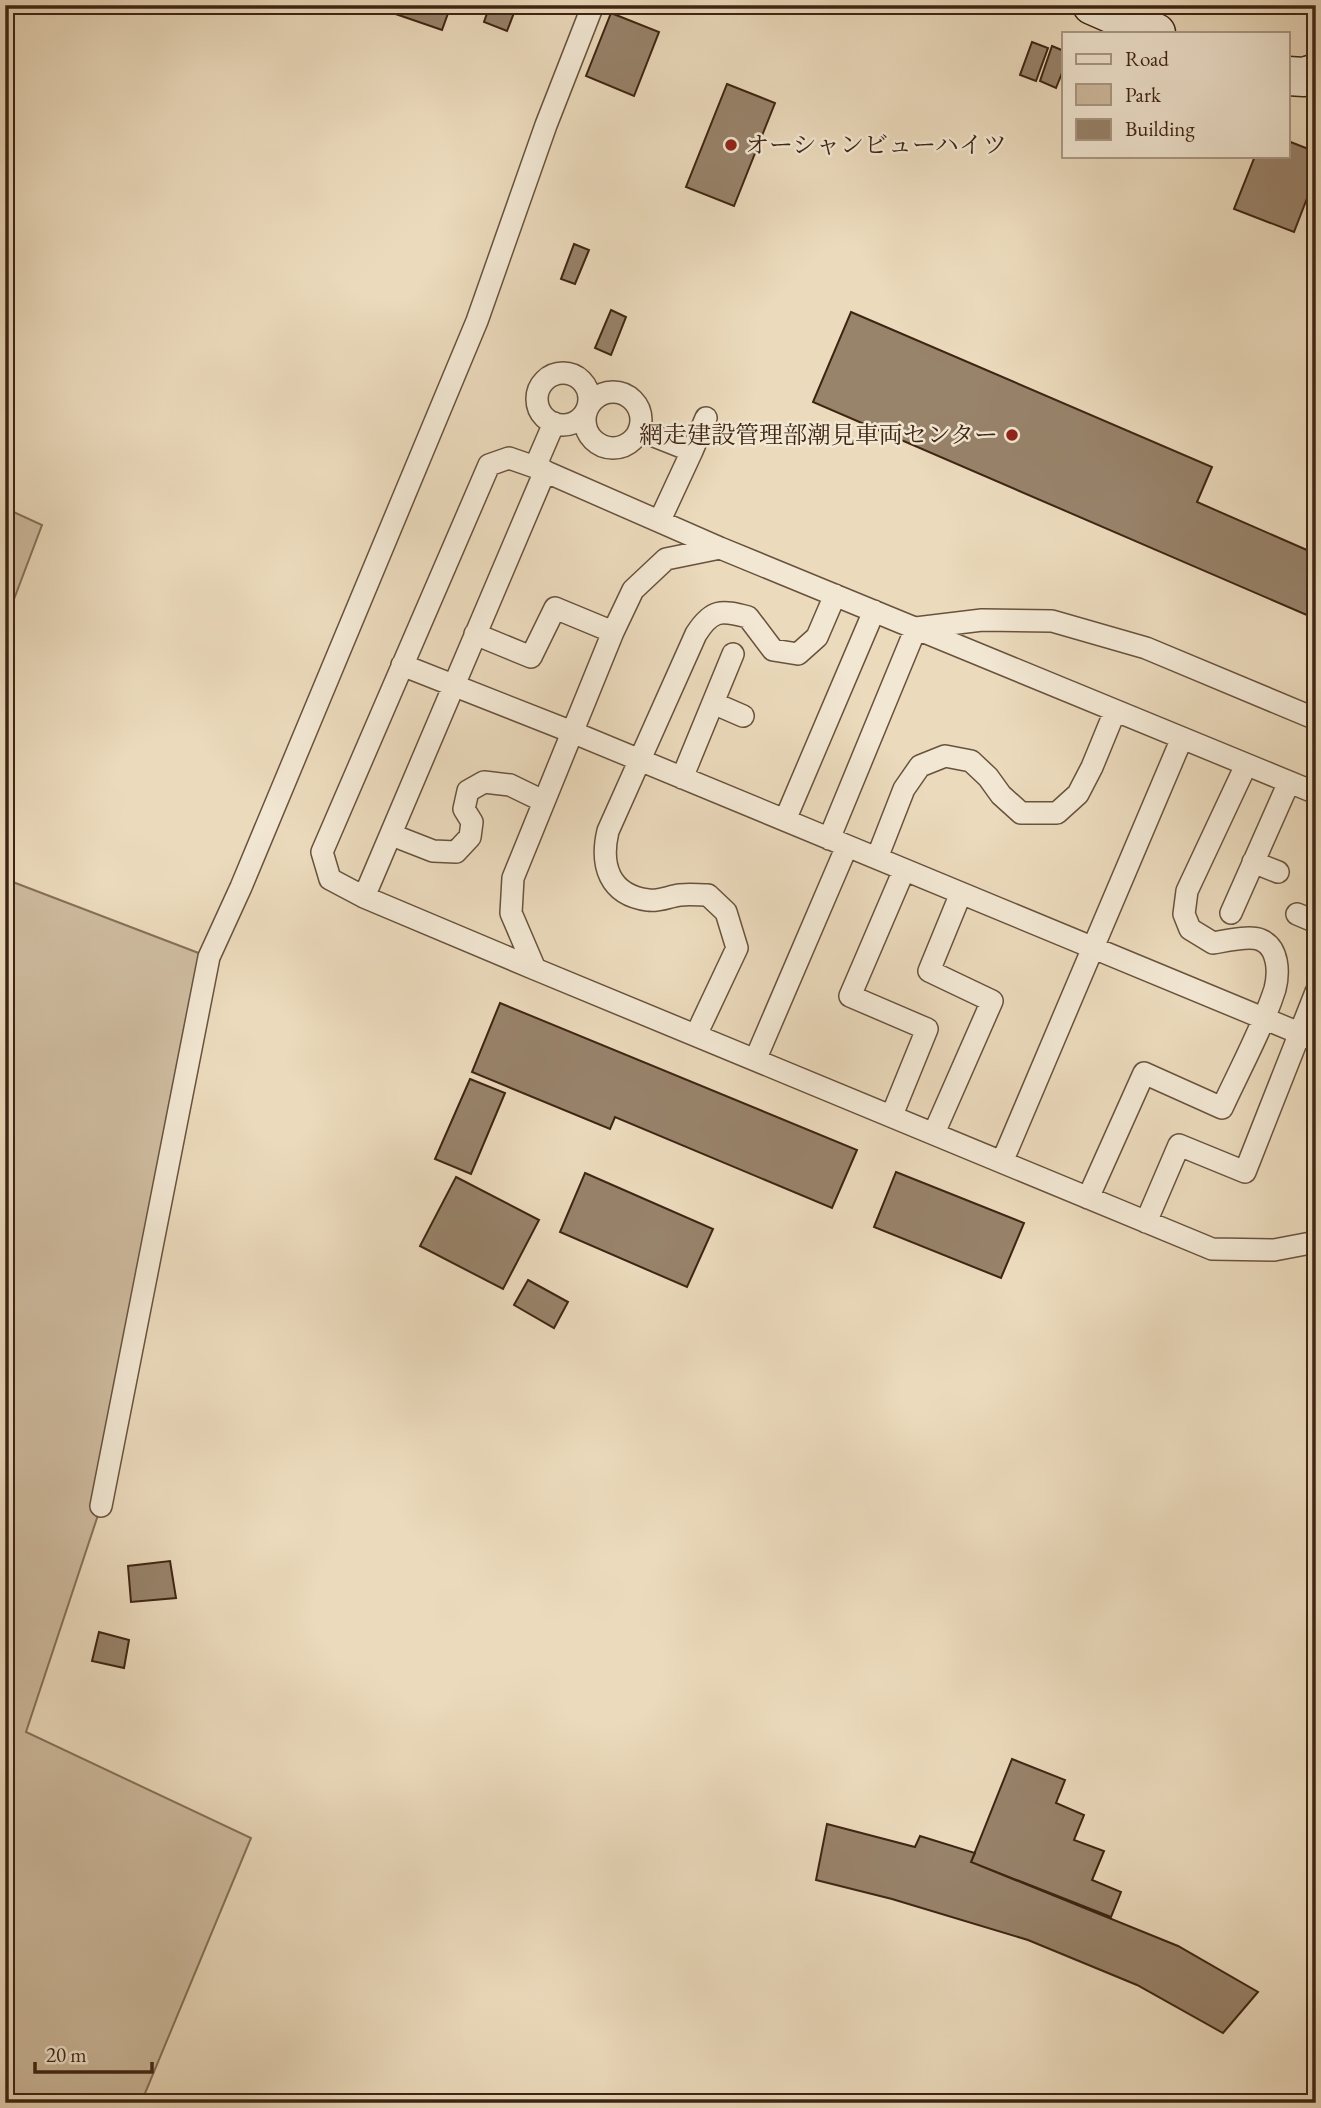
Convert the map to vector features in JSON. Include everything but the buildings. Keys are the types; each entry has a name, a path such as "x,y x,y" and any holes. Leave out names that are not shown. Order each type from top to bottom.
{"street":[{"path":"1092,5 1154,32"},
{"path":"1290,76 1304,77 1316,73"}],"lane":[{"path":"101,1506 208,957 246,875 477,321 546,125 593,5"},
{"path":"554,423 541,415 536,398 538,389 549,376 565,373 581,379 589,394 587,410 586,428 603,447 621,447 629,443 639,430 639,411 627,396 618,393 599,396 587,410 574,423 554,423"},
{"path":"660,520 706,418"},
{"path":"363,897 475,634 540,469 554,423"},
{"path":"639,430 692,451"},
{"path":"1316,793 720,548 660,520 509,458 489,466 322,852 330,879 363,897 1212,1249 1274,1250 1316,1241"},
{"path":"535,969 511,913 513,878 613,632 633,590 666,559 720,548"},
{"path":"696,1035 737,948 726,912 708,895 680,895 649,901 623,892 607,872 604,850 608,831 696,634 707,618 726,612 748,617 773,650 798,654 817,638 835,595"},
{"path":"475,634 531,657 555,608 613,632"},
{"path":"785,820 874,611"},
{"path":"916,628 982,620 1052,621 1146,648 1316,719"},
{"path":"756,1058 916,628"},
{"path":"682,778 733,654"},
{"path":"402,665 641,760 1308,1037"},
{"path":"713,704 743,716"},
{"path":"877,858 904,789 920,765 945,757 971,761 1021,813 1057,813 1078,794 1115,710"},
{"path":"1002,1162 1182,738"},
{"path":"1088,1198 1144,1073 1222,1108 1275,987 1277,962 1274,952 1261,940 1240,939 1213,943 1189,929 1184,914 1187,891 1245,765"},
{"path":"391,835 433,851 456,852 470,837 472,822 464,810 468,791 484,782 510,785 543,801"},
{"path":"1231,913 1289,782"},
{"path":"1253,862 1278,872"},
{"path":"892,1115 927,1029 850,996 904,870"},
{"path":"934,1133 992,1001 929,971 961,893"},
{"path":"1146,1222 1179,1145 1245,1172 1308,1037 1316,992"}],"green space":[{"path":"5,508 42,525 5,623"},
{"path":"5,879 209,957 101,1506 26,1732 251,1838 141,2103 5,2103"}],"place":[{"name":"オーシャンビューハイツ","path":"731,145"},
{"name":"網走建設管理部潮見車両センター","path":"1012,435"}]}
